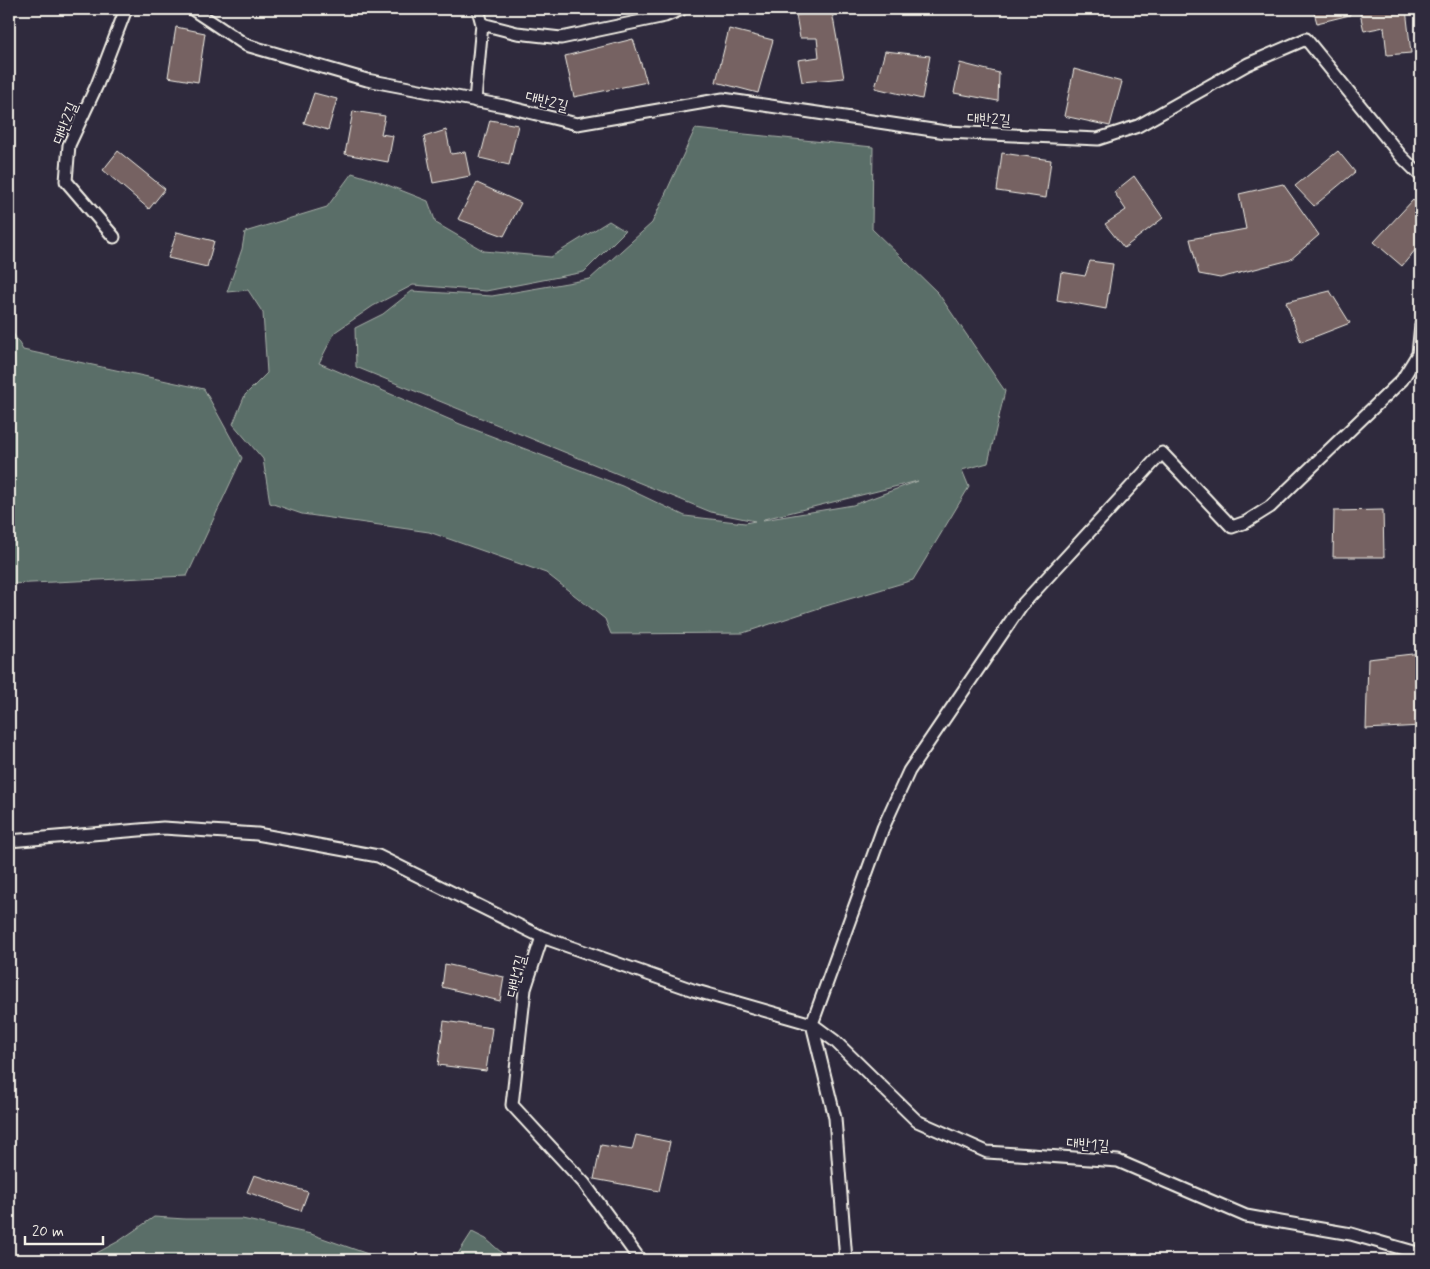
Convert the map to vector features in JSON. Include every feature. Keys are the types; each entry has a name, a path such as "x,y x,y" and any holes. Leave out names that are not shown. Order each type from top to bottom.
{"lane":[{"name":"대반2길","path":"114,237 66,181 69,145 97,85 126,9"},
{"name":"대반2길","path":"192,9 246,45 366,80 504,106 577,124 723,99 946,132 1098,139 1138,126 1248,64 1306,39 1401,156 1421,176"},
{"path":"475,101 482,24 478,9"},
{"path":"482,24 517,33 561,38 665,16 682,9"},
{"path":"846,1260 835,1118 812,1024 883,828 909,771 1021,606 1162,454 1232,527 1246,522 1270,507 1402,380 1418,354 1421,324"},
{"path":"9,841 163,828 257,834 378,856 542,937"},
{"name":"대반1길","path":"640,1260 584,1183 512,1105 525,989 542,937 692,990 812,1024 835,1041 917,1121 987,1152 1118,1161 1246,1216 1351,1234 1421,1254"}],"green space":[{"path":"695,129 873,147 872,229 938,293 1005,391 988,463 962,470 969,487 913,580 743,633 611,634 605,619 546,573 429,532 302,514 270,503 263,459 233,424 245,395 267,373 263,313 248,290 227,292 242,249 245,232 327,207 352,173 428,201 436,223 484,251 551,257 609,221 625,231 584,272 486,291 413,285 373,306 335,332 319,363 460,424 622,486 685,516 745,523 755,521 711,512 356,367 355,328 383,314 412,291 492,296 590,279 652,223","holes":["918,481 853,505 763,520"]},
{"path":"9,326 23,350 204,389 242,458 187,576 9,584"},
{"path":"154,1217 242,1219 311,1234 385,1260 92,1260 93,1255 119,1241"},
{"path":"472,1232 486,1239 510,1260 454,1260"}],"building":[{"path":"1313,9 1349,9 1350,15 1317,23"},
{"path":"1359,9 1406,9 1411,53 1387,55 1384,27 1364,31"},
{"path":"832,12 844,78 802,82 798,60 819,57 817,38 800,38 796,15"},
{"path":"176,27 205,33 198,82 168,77"},
{"path":"729,29 773,40 758,93 716,82"},
{"path":"633,39 647,82 574,97 565,56"},
{"path":"885,51 930,56 922,99 875,88"},
{"path":"960,63 999,73 998,101 954,93"},
{"path":"1074,69 1122,82 1110,126 1064,116"},
{"path":"314,93 337,99 328,130 304,123"},
{"path":"353,111 385,116 381,134 393,136 388,162 345,154"},
{"path":"490,120 518,125 509,165 480,158"},
{"path":"446,130 451,154 465,152 470,176 433,183 424,137"},
{"path":"118,151 165,189 149,209 103,170"},
{"path":"1338,151 1355,172 1314,206 1295,186"},
{"path":"1002,153 1051,160 1046,198 997,191"},
{"path":"1134,176 1163,218 1124,248 1105,224 1126,210 1114,192"},
{"path":"477,183 521,203 504,236 458,219"},
{"path":"1283,184 1319,235 1290,260 1220,278 1199,274 1190,239 1246,229 1239,194"},
{"path":"1413,200 1421,207 1421,243 1402,266 1374,242"},
{"path":"177,232 214,241 207,267 168,258"},
{"path":"1090,261 1113,264 1106,309 1057,300 1061,272 1085,276"},
{"path":"1330,291 1350,323 1301,342 1286,302"},
{"path":"1383,510 1384,557 1333,557 1334,511"},
{"path":"1421,653 1421,726 1366,729 1368,659"},
{"path":"445,964 504,977 500,1001 442,987"},
{"path":"444,1021 492,1028 486,1071 438,1065"},
{"path":"636,1135 670,1142 659,1191 594,1179 601,1145 632,1150"},
{"path":"254,1175 308,1192 301,1211 247,1192"}]}
